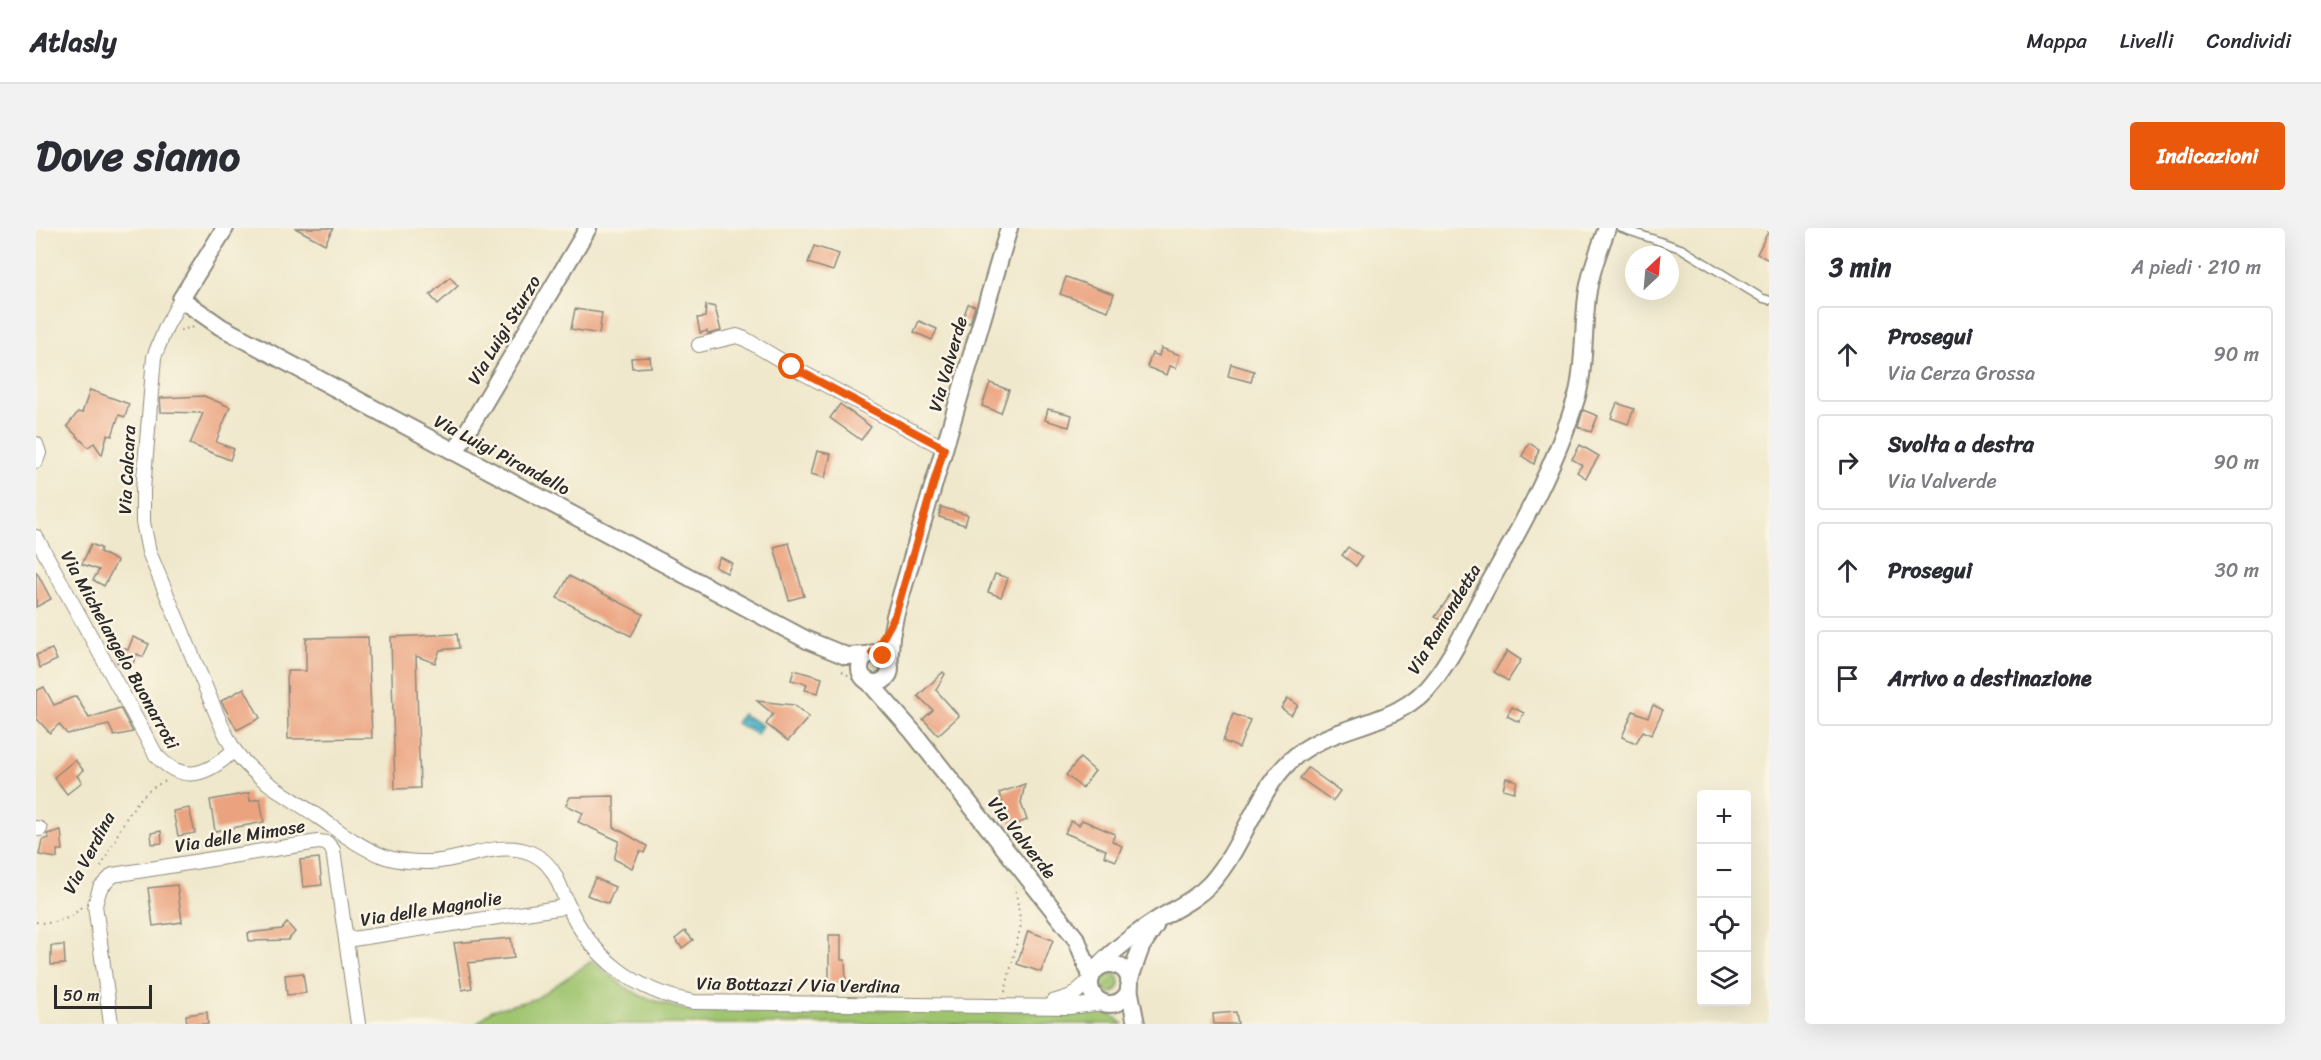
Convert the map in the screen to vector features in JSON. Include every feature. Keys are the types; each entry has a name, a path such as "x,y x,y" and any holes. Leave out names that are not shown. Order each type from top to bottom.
{"street":[{"name":"Via Calcara","path":"225,228 165,327 154,357 143,490 143,522 149,552 222,727 234,750"},
{"name":"Via Luigi Sturzo","path":"455,452 588,228"},
{"name":"Via Valverde","path":"895,616 1009,228"},
{"name":"Via Ramondetta","path":"1101,970 1109,954 1196,897 1215,878 1238,846 1260,803 1291,760 1327,737 1381,720 1401,709 1434,681 1540,491 1554,456 1577,394 1587,296 1592,271 1607,228"},
{"name":"Via Luigi Pirandello","path":"181,299 221,327 807,640"},
{"path":"699,345 737,336 745,339 792,367 944,448"},
{"path":"36,444 39,453 36,461"},
{"name":"Via Michelangelo Buonarroti","path":"36,537 156,755 168,768 179,773 202,771 226,758 234,750"},
{"path":"895,616 879,645 860,664 860,670 913,732"},
{"path":"807,640 867,680 873,682 883,680 889,669 890,644 895,616"},
{"path":"807,640 846,656 869,654 883,656 889,669 894,693 913,732"},
{"name":"Via Valverde","path":"913,732 1101,970"},
{"name":"Via Bottazzi / Via Verdina","path":"234,750 263,779 371,851 385,857 430,862 507,848 520,849 544,860 552,868 567,904 581,929 604,960 633,981 675,999 694,1002 1036,1005"},
{"name":"Via delle Mimose","path":"97,885 113,875 318,842 327,843 333,850 346,940"},
{"path":"97,885 95,905 111,1024"},
{"name":"Via delle Magnolie","path":"358,1024 346,940 558,909 567,904"},
{"path":"1036,1005 1069,1007 1121,1000 1129,984 1141,947 1161,918"},
{"path":"1036,1005 1072,996 1101,970"},
{"path":"1101,970 1128,975 1136,1024"},
{"path":"1101,970 1090,985 1094,996 1130,1024"}],"lane":[{"path":"1621,228 1682,249 1769,300"}],"path":[{"name":"Via Verdina","path":"36,922 49,925 76,913 97,885 138,799 164,781"}],"green space":[{"path":"592,961 625,987 643,997 684,1010 1096,1010 1112,1015 1123,1024 477,1024 492,1010 535,999"},
{"path":"1110,973 1117,976 1120,983 1117,990 1110,993 1103,990 1100,983 1103,976"}],"water":[{"path":"742,714 762,725 757,735 736,723"}],"building":[{"path":"295,228 333,228 325,244"},
{"path":"1769,230 1769,260 1757,254"},
{"path":"814,246 839,254 833,271 808,263"},
{"path":"450,277 458,286 438,304 430,295"},
{"path":"1066,277 1114,294 1108,311 1060,294"},
{"path":"968,304 975,306 970,323 962,321"},
{"path":"706,305 715,307 721,331 700,333 697,318 705,317"},
{"path":"575,309 602,313 599,334 571,329"},
{"path":"919,321 937,329 932,340 914,332"},
{"path":"1161,348 1180,355 1176,368 1170,366 1167,375 1147,367 1152,353 1159,356"},
{"path":"650,357 651,367 632,368 631,358"},
{"path":"1231,364 1254,371 1251,382 1228,376"},
{"path":"990,383 1009,390 1001,413 982,406"},
{"path":"90,390 129,404 125,417 119,415 112,436 107,435 102,455 94,443 88,447 67,426 78,412 82,413"},
{"path":"204,396 230,407 216,442 234,449 230,460 190,444 203,413 161,412 160,398"},
{"path":"1617,403 1634,409 1628,424 1611,418"},
{"path":"840,404 871,427 861,440 830,418"},
{"path":"1048,409 1072,415 1069,427 1045,420"},
{"path":"1583,410 1598,416 1591,432 1578,427"},
{"path":"1529,443 1539,449 1534,464 1522,456"},
{"path":"1580,445 1599,456 1586,478 1577,472 1582,465 1572,459"},
{"path":"817,451 831,454 825,478 811,474"},
{"path":"941,507 968,515 965,525 939,517"},
{"path":"789,543 804,596 789,600 774,547"},
{"path":"91,544 101,548 100,552 117,561 104,586 93,580 99,570 82,564"},
{"path":"1348,547 1362,557 1356,566 1342,555"},
{"path":"720,557 732,563 727,573 715,567"},
{"path":"36,571 51,599 36,607"},
{"path":"995,574 1008,578 1001,597 988,592"},
{"path":"569,576 643,614 631,636 557,598"},
{"path":"1452,593 1461,599 1446,622 1435,617"},
{"path":"457,634 459,648 440,650 435,663 416,656 420,788 395,789 391,637"},
{"path":"133,637 149,644 143,657 137,654 131,668 117,662 123,648 128,650"},
{"path":"368,637 372,738 288,739 287,671 306,671 306,638"},
{"path":"52,649 57,660 40,668 36,655"},
{"path":"1507,651 1521,660 1508,681 1494,672"},
{"path":"794,670 822,678 818,693 805,690 807,684 791,680"},
{"path":"943,672 945,674 936,690 959,716 938,735 923,719 933,710 918,696"},
{"path":"44,687 54,705 76,696 89,718 120,708 133,732 114,736 109,725 67,734 59,724 50,733 36,718 36,691"},
{"path":"244,688 260,718 237,730 221,701"},
{"path":"1288,698 1298,705 1291,715 1281,708"},
{"path":"757,701 794,705 809,717 788,741 766,724 773,714"},
{"path":"1653,705 1663,710 1651,735 1643,731 1636,743 1622,737 1633,711 1648,717"},
{"path":"1512,707 1524,713 1519,722 1507,716"},
{"path":"1233,714 1250,720 1239,748 1223,741"},
{"path":"1080,758 1095,771 1082,788 1066,775"},
{"path":"75,760 83,770 77,776 82,782 67,794 54,777"},
{"path":"1308,768 1340,791 1333,801 1300,778"},
{"path":"1506,778 1517,781 1514,792 1503,789"},
{"path":"1025,784 1021,803 1027,820 1011,826 999,793"},
{"path":"249,793 250,801 260,799 264,822 215,831 210,800"},
{"path":"614,796 614,827 647,846 644,853 640,851 632,868 614,859 619,841 578,822 583,813 566,805 570,797"},
{"path":"189,808 195,833 178,836 173,811"},
{"path":"1082,820 1115,834 1112,841 1122,846 1116,861 1104,856 1106,850 1065,833 1071,821 1079,825"},
{"path":"61,830 63,850 57,850 57,858 39,855 42,840 49,838 47,834"},
{"path":"161,831 162,843 152,844 151,833"},
{"path":"319,858 322,885 303,887 300,860"},
{"path":"595,878 615,887 608,904 587,895"},
{"path":"177,885 182,922 153,926 148,888"},
{"path":"287,923 295,932 288,940 249,941 248,933 282,929"},
{"path":"685,931 693,940 682,948 675,939"},
{"path":"1028,931 1053,940 1041,972 1017,964"},
{"path":"829,935 841,935 841,960 845,960 846,981 829,982"},
{"path":"511,938 514,958 468,963 472,988 462,990 454,943"},
{"path":"64,945 65,964 51,965 51,946"},
{"path":"303,973 306,993 287,995 285,975"},
{"path":"207,1012 208,1024 187,1024 186,1015"},
{"path":"1236,1012 1238,1024 1214,1024 1213,1014"}],"route":[{"path":"792,367 944,448 895,616 872,653 883,656"}]}
